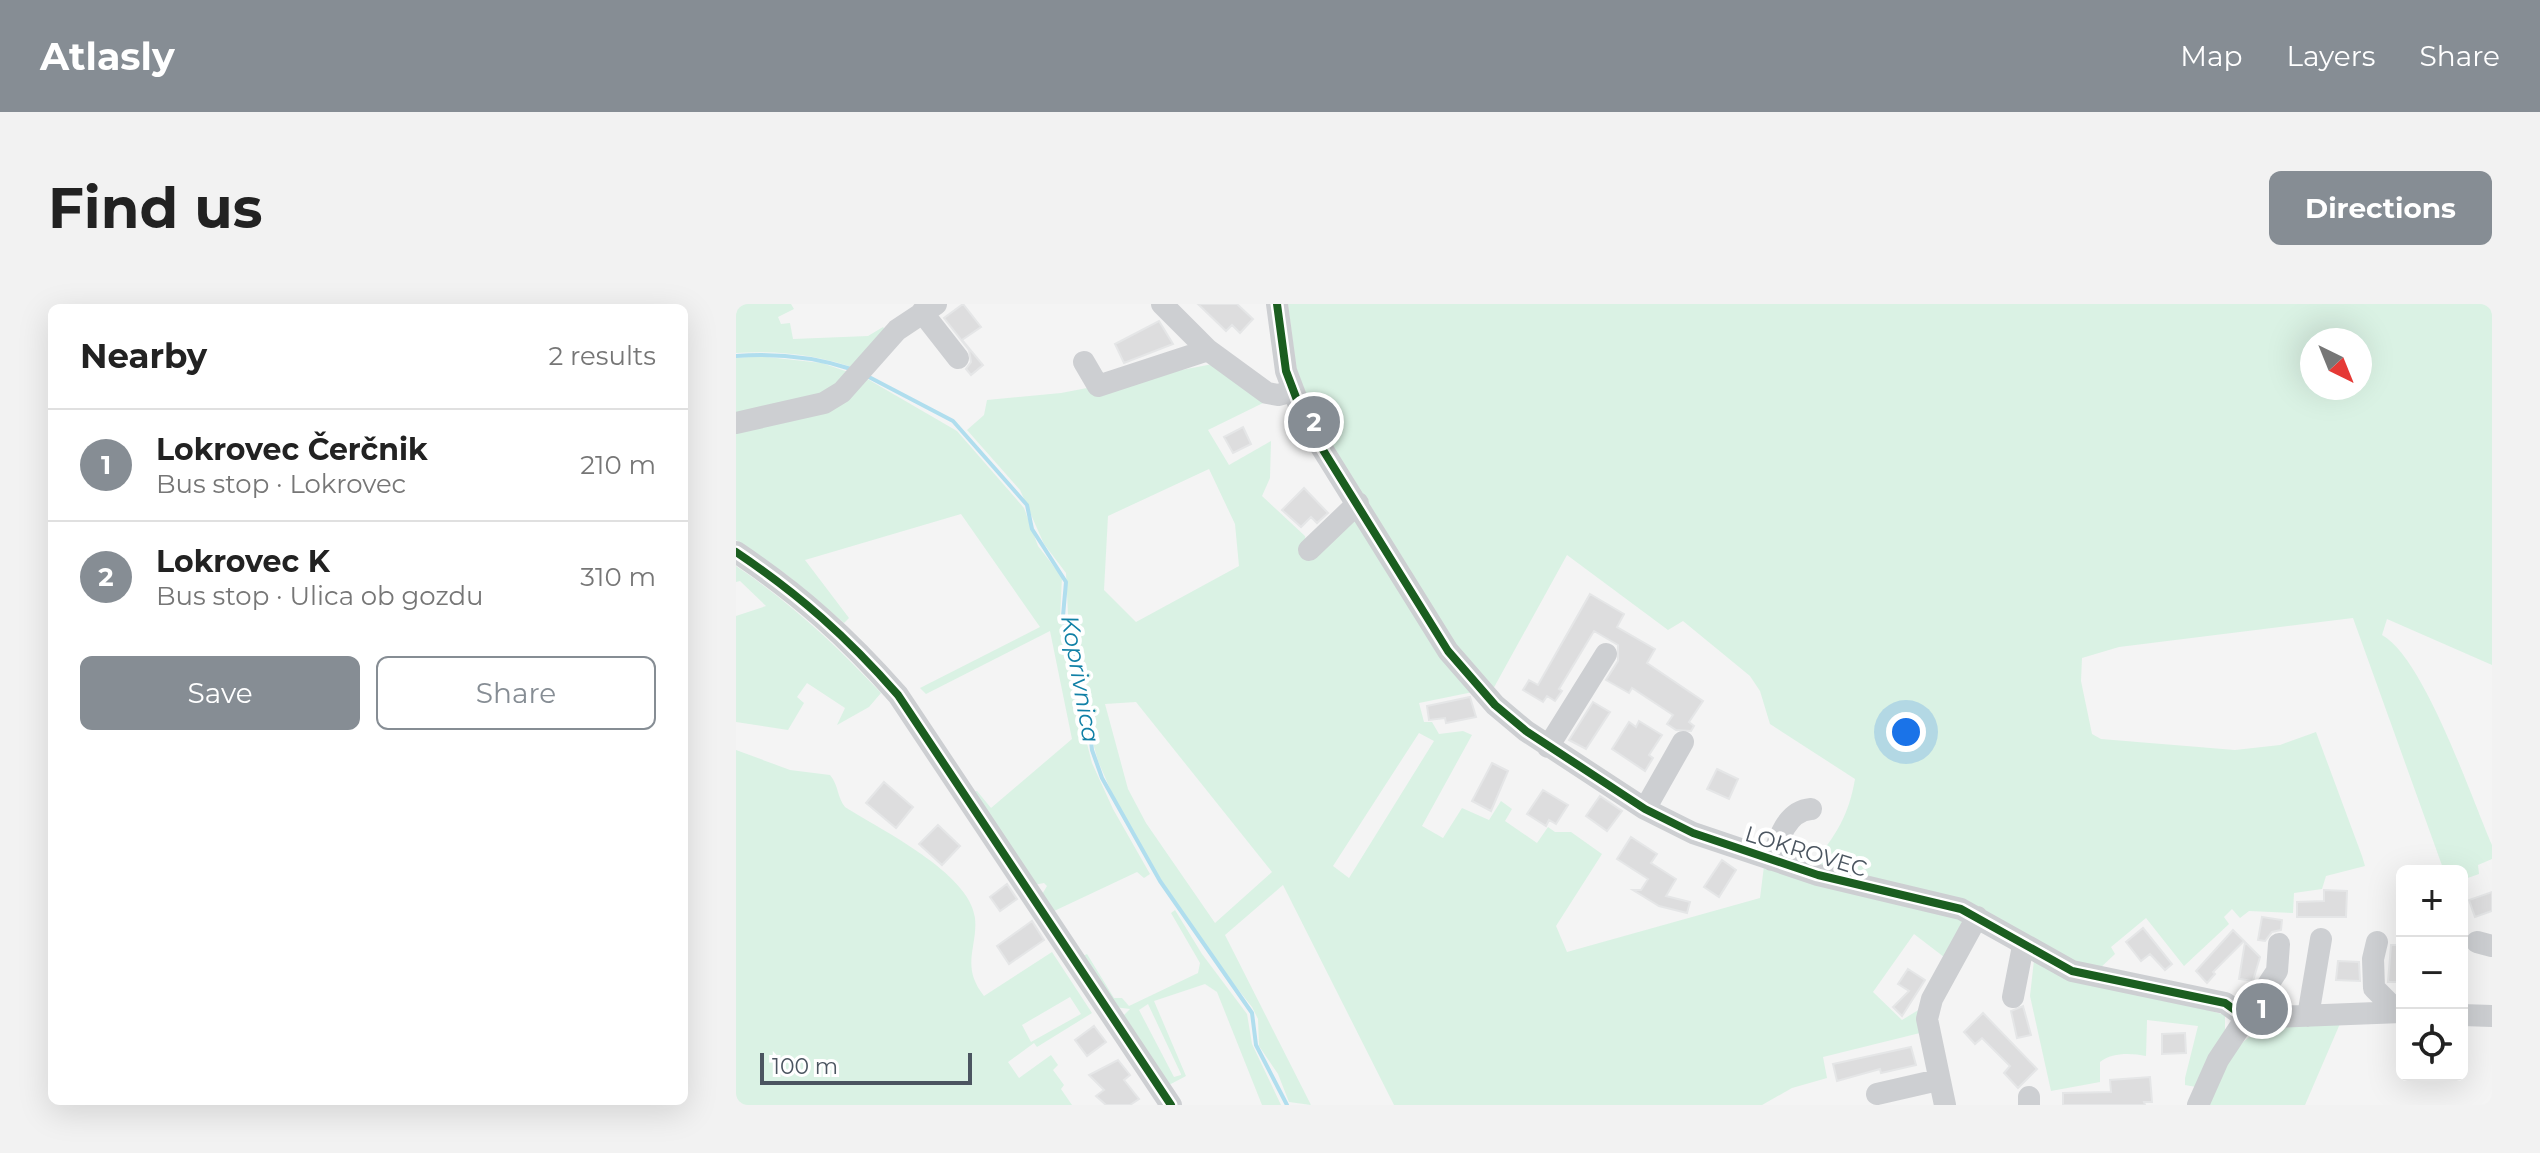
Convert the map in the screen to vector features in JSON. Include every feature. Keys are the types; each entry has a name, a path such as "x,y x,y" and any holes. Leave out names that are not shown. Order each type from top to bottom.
{"street":[{"path":"1162,304 1208,350 1267,393 1278,395 1293,391"},
{"name":"LOKROVEC","path":"1277,304 1283,359 1305,421 1448,651 1495,705 1548,747 1645,809 1693,833 1874,890 1935,901 1977,917 2023,946 2072,971 2225,1003 2246,1018"},
{"path":"736,423 824,403 842,392 897,330 929,308 958,358"},
{"path":"1084,362 1098,386 1208,350"},
{"path":"1309,550 1358,503"},
{"path":"736,552 811,605 856,647 898,695 1171,1105"},
{"path":"1548,747 1606,654"},
{"path":"1645,809 1683,742"},
{"path":"1772,860 1785,826 1803,810 1811,809"},
{"path":"1945,1105 1927,1019 1932,999 1977,917"},
{"path":"2308,1016 2321,939"},
{"path":"2377,942 2373,959 2374,988 2397,1009"},
{"path":"2198,1105 2218,1060 2277,971 2279,944"},
{"path":"2013,997 2023,946"},
{"path":"2246,1018 2396,1012"},
{"path":"2468,1015 2492,1016"},
{"path":"1877,1094 1938,1080"}],"green space":[{"path":"736,304 791,304 794,309 778,317 781,324 790,323 793,339 868,336 883,327 885,330 858,369 798,355 736,353"},
{"path":"1288,304 2492,304 2492,665 2387,619 2382,635 2398,649 2430,699 2492,845 2492,859 2478,865 2479,874 2468,878 2468,865 2442,865 2353,618 2119,647 2082,658 2081,681 2092,734 2101,739 2235,750 2280,745 2316,732 2362,856 2365,866 2326,876 2322,889 2294,893 2293,913 2249,911 2240,918 2232,909 2224,917 2229,924 2184,966 2146,918 2111,947 2115,954 2098,970 1812,864 1840,824 1855,779 1770,724 1760,691 1750,676 1683,621 1668,630 1567,555 1492,691 1461,657 1314,415 1296,368"},
{"path":"758,356 822,363 854,374 819,396 736,416 736,358"},
{"path":"1218,363 1263,403 1208,430 1229,465 1271,441 1270,478 1262,496 1305,536 1307,548 1355,512 1473,692 1419,703 1424,722 1432,722 1439,734 1463,731 1472,735 1422,826 1443,838 1462,808 1489,820 1501,801 1512,809 1505,821 1537,843 1548,827 1555,832 1571,832 1602,854 1556,926 1567,952 1760,898 1764,866 1961,917 1962,926 1944,957 1914,934 1873,992 1902,1020 1920,1009 1920,1033 1823,1057 1827,1078 1792,1088 1762,1105 1394,1105 1283,885 1225,935 1311,1105 1289,1102 1278,1074 1259,1046 1258,1019 1252,1007 1217,963 1156,872 1118,807 1098,761 1090,732 1088,691 1078,650 1069,635 1066,573 1044,544 1020,490 967,430 984,415 987,400 1061,393","holes":["1209,469 1235,524 1239,566 1136,622 1104,590 1108,516","1136,702 1272,872 1215,923 1146,823 1128,789 1105,704","1419,733 1434,741 1349,878 1333,866"]},
{"path":"864,377 957,431 1024,508 1038,546 1062,577 1060,619 1082,694 1084,732 1092,763 1113,809 1150,874 1144,878 1137,872 1052,912 1041,896 1047,886 1044,883 1034,885 973,792 977,791 991,808 1072,739 1050,631 926,694 920,688 1040,627 961,514 805,560 849,618 844,623 787,575 736,540 736,431"},
{"path":"736,566 812,625 881,693 869,707 837,725 845,708 807,683 797,697 804,703 788,730 736,722 736,616 766,606 740,581 736,582"},
{"path":"736,750 790,770 830,775 845,807 922,854 958,885 969,901 975,918 971,966 984,996 1052,952 1092,1013 1037,1047 1034,1043 1008,1062 1019,1078 1051,1055 1058,1065 1053,1070 1064,1085 1061,1089 1072,1105 736,1105","holes":["1070,997 1081,1014 1031,1042 1022,1025"]},
{"path":"1175,910 1202,954 1247,1014 1252,1044 1281,1105 1262,1105 1217,992 1205,984 1154,1001 1186,1076 1167,1086 1121,1018 1130,1009 1114,1007 1081,957 1087,954 1114,998 1122,998 1129,1006 1198,973 1200,963 1171,913","holes":["1148,1004 1181,1075 1174,1077 1139,1010"]},
{"path":"2034,960 2225,1015 2225,1030 2196,1087 2185,1085 2185,1078 2198,1026 2147,1020 2146,1056 2110,1056 2100,1062 2100,1082 2051,1091 2030,996"},
{"path":"2342,1019 2305,1105 2206,1105 2231,1057 2256,1033 2271,1027"}],"building":[{"path":"963,304 981,327 962,340 983,365 971,375 966,369 971,362 969,350 944,318"},
{"path":"1198,304 1237,304 1253,319 1240,333 1232,325 1226,331"},
{"path":"1159,321 1173,344 1124,363 1115,344"},
{"path":"1243,427 1251,444 1233,453 1224,437"},
{"path":"1304,488 1328,513 1317,523 1311,517 1301,527 1282,510"},
{"path":"1590,594 1624,614 1617,627 1655,649 1647,663 1703,701 1689,722 1694,726 1691,731 1676,730 1667,724 1673,715 1632,688 1629,693 1606,680 1618,661 1618,645 1594,631 1555,701 1547,696 1543,702 1523,690 1529,680 1538,685"},
{"path":"1470,697 1476,717 1446,723 1445,718 1429,720 1427,706"},
{"path":"1593,702 1610,712 1586,749 1569,740"},
{"path":"1639,721 1662,735 1649,755 1653,758 1645,771 1612,749 1629,722 1636,727"},
{"path":"1492,763 1508,771 1491,811 1472,801"},
{"path":"1717,769 1738,779 1729,799 1707,789"},
{"path":"884,782 913,807 896,828 866,803"},
{"path":"1543,790 1568,805 1556,824 1549,820 1546,826 1527,814"},
{"path":"1600,796 1622,811 1607,831 1586,816"},
{"path":"938,825 960,846 942,865 919,844"},
{"path":"1631,837 1657,854 1651,863 1676,879 1666,896 1690,902 1687,913 1659,906 1633,890 1641,890 1648,879 1617,859"},
{"path":"1722,860 1736,870 1719,897 1704,887"},
{"path":"1007,884 1017,899 1000,911 990,897"},
{"path":"2324,890 2347,891 2346,917 2297,917 2297,902 2324,901"},
{"path":"2492,892 2492,911 2475,917 2469,900"},
{"path":"2262,917 2282,920 2281,930 2272,932 2265,941 2258,940"},
{"path":"1032,921 1044,940 1009,964 997,946"},
{"path":"2143,928 2172,964 2165,970 2150,954 2141,961 2126,942"},
{"path":"2233,930 2244,941 2213,972 2215,974 2207,983 2196,971"},
{"path":"2245,942 2260,957 2253,981 2239,979"},
{"path":"2391,945 2396,945 2396,982 2388,982"},
{"path":"2338,961 2359,962 2360,981 2336,980"},
{"path":"1908,969 1925,980 1902,1016 1893,1007 1909,991 1898,984"},
{"path":"2023,1006 2031,1035 2017,1038 2011,1011"},
{"path":"1983,1013 2037,1069 2018,1088 2004,1073 2010,1066 1982,1038 1975,1044 1964,1032"},
{"path":"1094,1026 1106,1042 1087,1056 1075,1040"},
{"path":"2185,1033 2186,1053 2162,1054 2162,1034"},
{"path":"1911,1047 1916,1065 1881,1073 1880,1069 1837,1081 1833,1064"},
{"path":"1118,1060 1130,1075 1124,1080 1139,1099 1130,1105 1106,1105 1096,1096 1104,1090 1089,1075"},
{"path":"2150,1077 2152,1102 2144,1102 2145,1105 2063,1105 2063,1093 2111,1092 2110,1080"}],"waterway":[{"name":"Koprivnica","path":"736,356 794,357 851,369"},
{"name":"Koprivnica","path":"867,376 953,421 1027,505 1032,529 1066,582 1063,616 1085,691 1092,750 1102,778 1160,881 1252,1013 1256,1045 1287,1105"}],"cycle path":[{"path":"1277,304 1286,371 1305,421 1448,651 1495,705 1526,731 1645,809 1693,833 1818,875 1961,909 2072,971 2225,1003 2246,1018"},
{"path":"736,552 822,618 898,695 1171,1105"}],"place":[{"name":"Lokrovec K","path":"1314,422"},
{"name":"Lokrovec Čerčnik","path":"2262,1009"}]}
